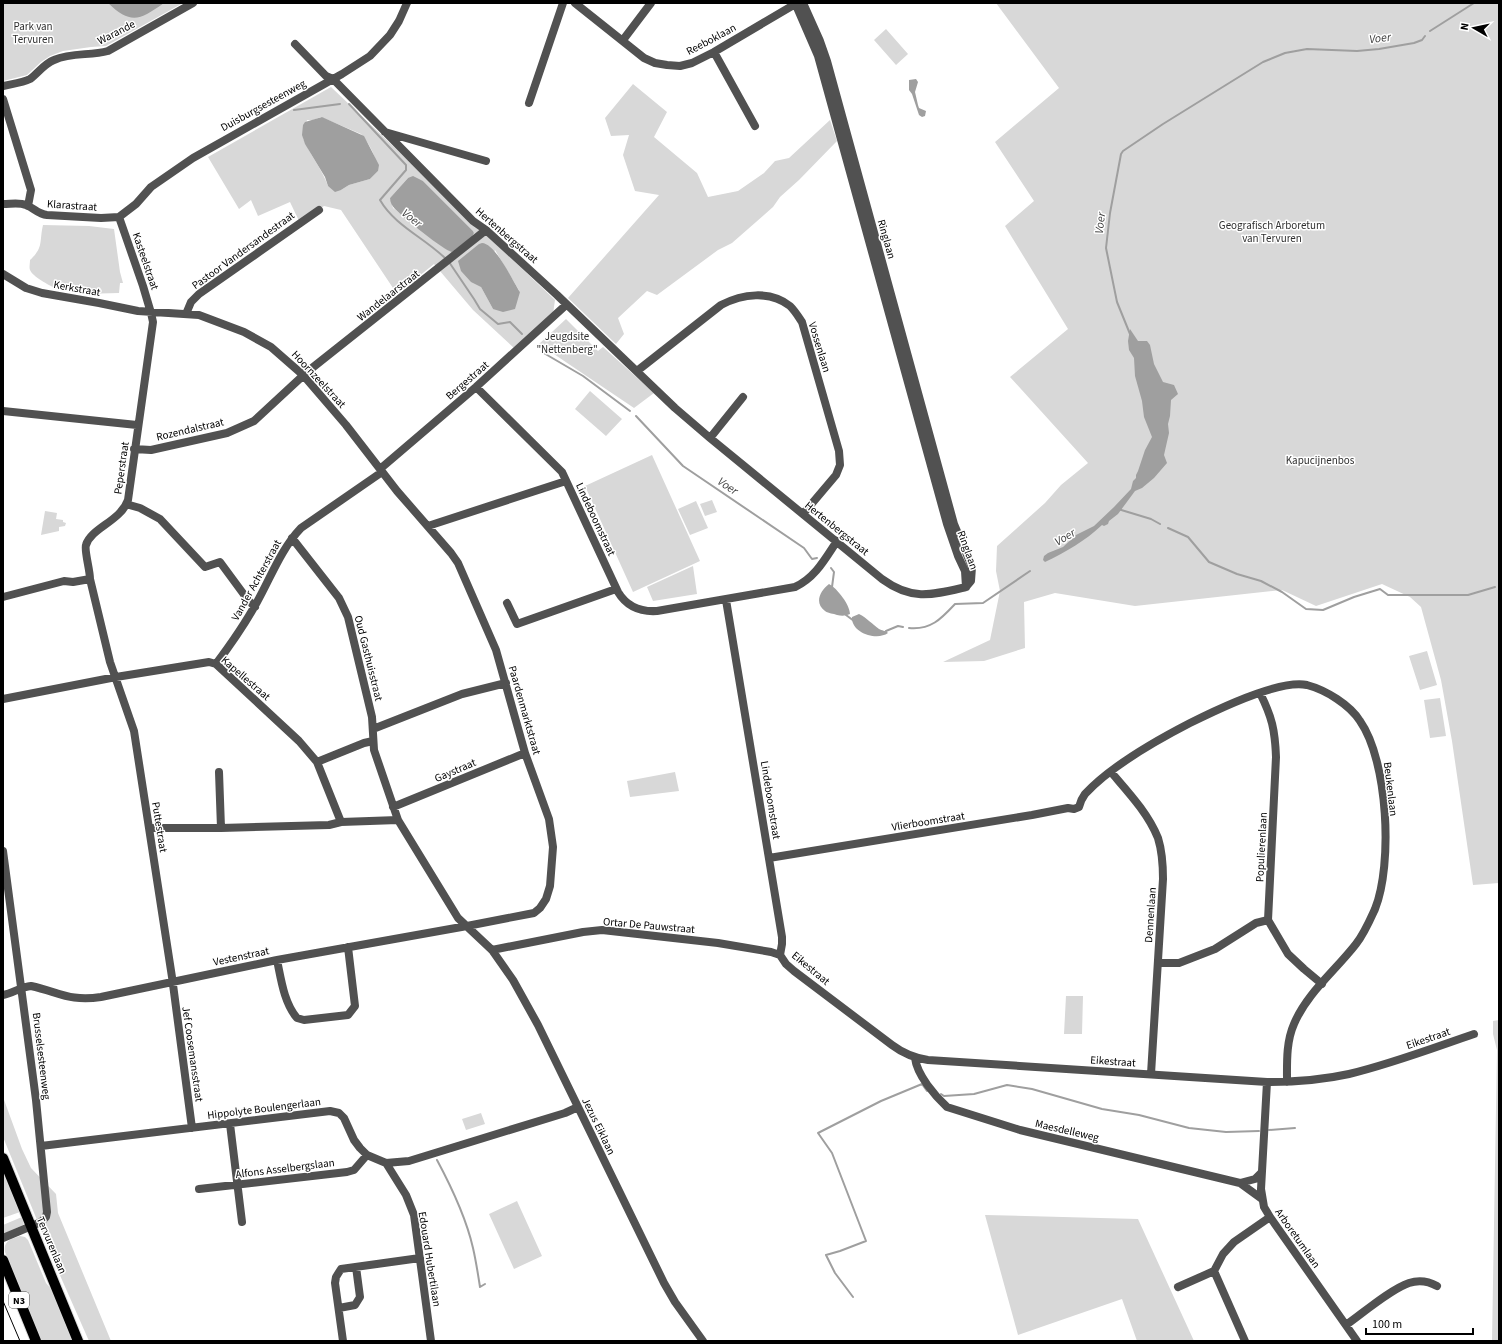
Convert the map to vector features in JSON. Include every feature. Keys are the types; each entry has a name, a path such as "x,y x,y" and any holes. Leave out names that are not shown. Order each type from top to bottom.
{"main road":[{"name":"Tervurenlaan","path":"3,1158 78,1341"},
{"name":"N3","path":"3,1260 36,1341"}],"street":[{"name":"Warande","path":"3,86 29,79 53,60 64,56 72,54 98,54 108,51 193,3"},
{"name":"Duisburgsesteenweg","path":"118,217 132,208 151,187 182,165 209,148 360,63 380,46 390,35 399,21 406,3"},
{"path":"529,103 563,3"},
{"name":"Reeboklaan","path":"575,3 644,58 655,63 680,66 692,63 714,52 798,3"},
{"path":"623,40 651,3"},
{"name":"Ringlaan","path":"798,3 820,64 947,524 954,546 965,571 966,587"},
{"name":"Hertenbergstraat","path":"295,44 326,76 333,79 473,221 486,230 710,438 889,584 904,591 927,595 966,587"},
{"path":"714,52 754,126"},
{"path":"3,98 32,190 28,206"},
{"path":"385,132 486,161"},
{"name":"Klarastraat","path":"3,204 28,206 39,214 46,215 101,218 118,217"},
{"name":"Pastoor Vandersandestraat","path":"186,314 191,302 200,294 319,210"},
{"name":"Kasteelstraat","path":"118,217 152,313"},
{"name":"Wandelaarstraat","path":"303,375 448,262 486,230"},
{"name":"Kerkstraat","path":"3,274 26,288 38,292 129,310 152,313"},
{"name":"Vossenlaan","path":"637,371 721,305 733,299 744,296 767,296 790,306 802,322 839,451 840,465 836,475 803,514"},
{"name":"Bergestraat","path":"381,470 476,387 566,305"},
{"name":"Hoornzeelstraat","path":"152,313 199,315 244,332 278,352 303,375 346,425 381,470"},
{"name":"Peperstraat","path":"116,677 110,662 90,578 90,568 85,549 87,541 121,512 126,504 153,322 152,313"},
{"name":"Rozendalstraat","path":"134,449 146,450 163,448 227,433 259,417 303,375"},
{"path":"476,387 562,472 566,481"},
{"path":"710,438 743,397"},
{"path":"3,411 137,425"},
{"name":"Paardenmarktstraat","path":"381,470 458,563 496,650 525,753 545,806 551,831 553,866 550,886 546,899 540,908 534,913 467,926"},
{"name":"Vander Achterstraat","path":"216,664 240,631 283,551 292,538 301,528 381,470"},
{"name":"Lindeboomstraat","path":"428,526 566,481 620,597 633,607 649,612 784,590 801,585 820,567 837,541"},
{"path":"126,504 140,508 160,519 205,567 220,562 254,607"},
{"name":"Oud Gasthuisstraat","path":"292,538 339,598 348,617 372,717 373,729"},
{"path":"3,597 58,583 73,582 90,578"},
{"path":"507,603 517,624 616,589"},
{"name":"Lindeboomstraat","path":"726,600 782,937 780,955"},
{"name":"Kapellestraat","path":"3,699 116,677 209,662 216,664 299,741 317,762 341,822"},
{"name":"Puttestraat","path":"116,677 134,731 172,982"},
{"path":"149,828 329,825 341,822 398,820 374,750 372,741 373,729 462,694 506,683"},
{"name":"Beukenlaan","path":"1083,795 1111,772 1160,739 1218,709 1280,686 1306,685 1327,694 1346,705 1360,721 1371,740 1379,770 1383,803 1385,843 1381,889 1375,909 1358,942 1306,1001 1293,1025 1288,1056 1287,1082"},
{"name":"Populierenlaan","path":"1260,693 1268,710 1275,734 1276,757 1268,920"},
{"path":"317,762 372,741"},
{"name":"Gaystraat","path":"393,808 525,753"},
{"path":"219,772 221,828"},
{"name":"Dennenlaan","path":"1111,772 1142,810 1158,840 1162,859 1164,879 1151,1074"},
{"name":"Vlierboomstraat","path":"769,858 1068,808 1074,809 1078,807 1083,795"},
{"name":"Jezus Eiklaan","path":"398,820 458,918 492,950 513,980 538,1025 664,1283 675,1302 703,1341"},
{"name":"Brusselsesteenweg","path":"3,851 22,988 41,1146 47,1212 44,1220 3,1238"},
{"path":"1158,963 1179,963 1215,949 1256,923 1268,920 1288,954 1322,984"},
{"name":"Vestenstraat","path":"22,988 32,986 66,997 93,998 277,960 467,926"},
{"name":"Ortar De Pauwstraat","path":"492,950 583,932 602,930 718,942 780,955"},
{"path":"277,960 286,996 291,1009 297,1018 304,1020 348,1015 355,1006 348,947"},
{"name":"Eikestraat","path":"780,955 788,967 898,1050 916,1058 980,1064 1287,1082 1329,1078 1350,1074 1474,1034"},
{"name":"Jef Coosemansstraat","path":"172,982 192,1128"},
{"path":"3,995 15,992 22,988"},
{"name":"Maesdelleweg","path":"916,1058 919,1071 938,1099 947,1107 1020,1130 1240,1183 1262,1199"},
{"name":"Arboretumlaan","path":"1267,1082 1261,1173 1262,1199 1270,1218 1357,1341"},
{"name":"Hippolyte Boulengerlaan","path":"41,1146 330,1111 336,1112 344,1118 354,1140 367,1155 386,1163 409,1161 565,1113 578,1107"},
{"path":"230,1124 242,1222"},
{"name":"Alfons Asselbergslaan","path":"199,1189 348,1172 354,1170 367,1155"},
{"name":"Edouard Hubertilaan","path":"386,1163 406,1195 414,1215 431,1341"},
{"path":"1240,1183 1255,1179 1261,1173"},
{"path":"1178,1287 1214,1271 1223,1254 1234,1242 1270,1218"},
{"path":"343,1341 336,1277 342,1269 420,1258"},
{"path":"339,1308 356,1305 358,1302 360,1297 356,1267"},
{"path":"1214,1271 1244,1341"},
{"path":"1346,1325 1394,1291 1410,1283 1426,1282 1437,1286"}],"green space":[{"name":"Park van Tervuren","path":"3,3 183,3 106,46 63,51 50,56 41,62 27,75 3,81"},
{"name":"Kapucijnenbos","path":"996,3 1499,3 1499,883 1473,885 1452,741 1441,680 1421,607 1410,597 1382,584 1316,606 1282,590 1135,606 1055,593 1024,602 1025,648 984,661 943,662 990,640 1000,591 996,571 997,546 1045,503 1061,485 1088,463 1010,377 1068,329 1005,226 1034,201 995,142 1059,88"},
{"path":"886,29 908,54 896,65 874,40"},
{"path":"633,84 667,112 654,137 697,173 708,197 738,191 764,173 775,161 789,158 830,120 837,141 780,197 773,207 732,243 718,250 657,295 647,291 618,318 624,334 616,344 568,298 659,195 635,191 623,155 629,135 611,136 605,118"},
{"path":"331,87 555,300 553,314 514,348 473,310 434,264 397,294 341,210 324,206 300,223 290,202 258,216 251,200 239,209 208,157","holes":["321,117 361,134 370,146 377,166 378,171 370,179 349,185 341,190 328,186 303,138 307,120 313,120","408,178 423,181 474,233 472,237 450,251 393,208 390,198","495,250 520,292 493,309 481,287"]},
{"path":"43,225 89,226 114,229 123,283 120,283 119,293 82,294 56,284 55,288 34,275 30,269 30,260 39,248"},
{"name":"Jeugdsite \"Nettenberg\"","path":"566,319 598,351 603,347 654,393 634,408 539,344"},
{"path":"590,391 622,419 606,436 575,409"},
{"path":"652,455 700,561 633,592 585,486"},
{"path":"712,500 717,512 705,516 700,504"},
{"path":"696,501 708,528 690,535 678,509"},
{"path":"45,511 57,513 56,519 63,520 63,522 66,523 65,526 59,527 59,531 41,535"},
{"path":"693,566 697,594 653,601 647,587"},
{"path":"1427,651 1437,685 1420,690 1409,656"},
{"path":"1440,698 1446,736 1430,738 1424,700"},
{"path":"675,772 679,791 630,797 627,781"},
{"path":"1066,996 1083,996 1082,1034 1064,1034"},
{"path":"1499,1020 1499,1341 1492,1341 1497,1050 1493,1034 1493,1021"},
{"path":"3,1097 22,1149 31,1168 56,1194 58,1213 111,1341 89,1341 55,1264 3,1137"},
{"path":"481,1113 485,1124 466,1130 462,1119"},
{"path":"3,1170 20,1212 3,1218"},
{"path":"517,1201 542,1256 514,1269 489,1214"},
{"path":"985,1215 1138,1219 1194,1341 1137,1341 1122,1299 1018,1335"},
{"path":"22,1217 24,1221 23,1225 3,1234 3,1225"},
{"path":"20,1236 25,1237 28,1240 46,1283 52,1290 73,1341 41,1341 5,1252 6,1243 11,1239"}],"water":[{"path":"108,3 164,3 148,13 136,18 123,15"},
{"path":"916,79 918,82 915,92 918,105 919,108 926,111 925,116 922,117 919,115 912,94 909,90 909,80"},
{"path":"322,117 364,136 379,165 378,171 370,179 349,185 335,192 328,186 325,177 305,144 302,135 303,125 305,122"},
{"path":"413,176 423,181 473,231 474,233 472,237 452,252 440,246 423,233 399,213 391,204 390,198 408,178"},
{"path":"482,243 493,249 520,292 515,309 503,312 493,309 481,287 471,282 461,271 458,261"},
{"path":"1130,329 1138,341 1147,341 1150,345 1154,364 1163,382 1174,385 1178,394 1171,400 1168,424 1169,433 1164,455 1167,463 1154,478 1142,488 1135,491 1118,514 1109,521 1108,524 1104,526 1102,525 1075,546 1045,562 1043,560 1044,556 1063,547 1076,535 1094,526 1131,489 1145,450 1152,437 1144,417 1142,401 1135,376 1134,358 1129,350 1128,341"},
{"path":"829,584 836,589 842,597 848,606 850,614 844,616 837,615 826,612 822,608 819,601 820,597 823,590"},
{"path":"859,614 879,629 888,633 872,636 860,631 853,623 852,617"}],"waterway":[{"name":"Voer","path":"1430,31 1474,3"},
{"name":"Voer","path":"1130,334 1117,302 1106,248 1110,213 1121,154 1123,151 1163,124 1263,62 1285,53 1307,49 1357,51 1379,49 1414,43 1422,40 1425,36"},
{"name":"Voer","path":"294,110 340,104"},
{"name":"Voer","path":"349,104 406,165 406,170 380,200 386,209 402,225 446,259"},
{"name":"Voer","path":"449,262 480,309 498,324 510,322 522,334"},
{"name":"Voer","path":"542,352 583,376 630,411"},
{"name":"Voer","path":"636,416 683,466 804,548 812,559 817,558"},
{"path":"1118,509 1151,519 1160,524"},
{"path":"1168,528 1188,537 1209,562 1237,574 1261,581 1282,592 1306,609 1323,610 1354,597 1380,589 1388,595 1468,595 1495,587"},
{"name":"Voer","path":"831,568 834,572 832,587"},
{"name":"Voer","path":"909,628 930,625 940,619 955,604 983,603 1030,571"},
{"name":"Voer","path":"846,615 854,621"},
{"name":"Voer","path":"886,631 898,626 903,627"},
{"path":"853,1297 835,1273 826,1255 866,1241 832,1153 818,1133 881,1101 922,1084 927,1091"},
{"path":"941,1094 944,1096 974,1094 1007,1085 1032,1089 1102,1109 1139,1115 1189,1128 1226,1132 1259,1131"},
{"path":"1269,1130 1295,1128"},
{"path":"437,1160 467,1225 480,1287 485,1284"}],"tram line":[{"path":"3,1301 20,1341"}],"park label":[{"name":"Geografisch Arboretum van Tervuren","path":"1272,231"}]}
